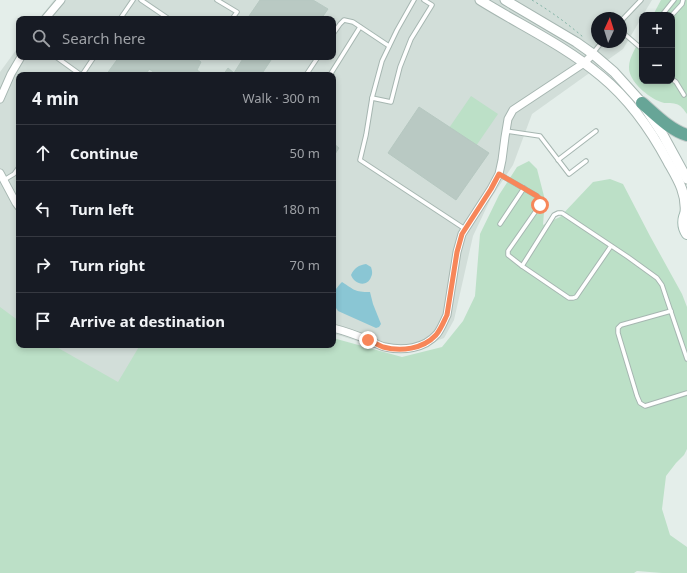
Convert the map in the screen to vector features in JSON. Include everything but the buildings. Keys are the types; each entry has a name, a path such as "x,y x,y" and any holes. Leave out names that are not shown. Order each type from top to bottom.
{"main road":[{"path":"642,103 668,125 687,136"},
{"path":"686,212 683,227 687,234"}],"street":[{"path":"47,16 59,0"},
{"path":"480,0 584,63 602,77 621,96 651,132 662,150 682,188 686,212"},
{"path":"505,0 576,42 614,72 642,103 663,135 687,179"},
{"path":"336,329 347,331 384,347 399,349 414,348 427,342 437,334 447,315 457,252 462,234 499,174 508,119 512,110 584,63 593,54"},
{"path":"0,100 18,60"},
{"path":"0,173 16,203"}],"lane":[{"path":"122,16 133,0"},
{"path":"141,0 165,16"},
{"path":"217,0 237,12 234,16"},
{"path":"414,0 382,61 372,98 360,160 466,229"},
{"path":"372,98 392,102 400,67 411,39 432,5 424,0"},
{"path":"627,15 641,0"},
{"path":"664,12 674,0"},
{"path":"675,12 682,4 683,0"},
{"path":"336,30 344,20 353,22 389,46"},
{"path":"332,72 360,27"},
{"path":"627,36 639,46"},
{"path":"593,54 598,48"},
{"path":"60,60 78,72"},
{"path":"84,72 92,60"},
{"path":"308,72 316,60"},
{"path":"675,81 684,95"},
{"path":"506,131 540,136 569,174 586,161"},
{"path":"558,160 596,131"},
{"path":"3,181 16,171"},
{"path":"499,174 537,196 539,198 540,205 508,251 508,255 569,298 576,297 611,246"},
{"path":"500,224 524,188"},
{"path":"522,266 554,216 558,213 562,213 657,278 662,285 687,359"},
{"path":"671,312 621,325 618,328 618,334 636,396 640,403 645,406 687,393"}],"path":[{"path":"532,0 570,25 585,38"}],"shaded area":[{"path":"54,0 652,0 645,12 639,12 639,22 627,42 627,12 591,12 591,48 624,48 532,114 513,165 491,198 473,236 454,320 444,338 404,353 376,347 336,335 336,72 16,72 16,348 178,348 94,436 0,366 0,72 16,50 16,60 336,60 336,16 41,16"}],"green space":[{"path":"661,0 687,0 687,114 678,105 663,103 645,93 632,78 630,72 630,59 639,42 639,84 675,84 675,12 655,12"},
{"path":"471,96 498,114 476,146 449,128"},
{"path":"529,161 537,169 545,200 543,225 560,217 593,182 610,179 623,184 682,294 687,307 687,449 684,455 666,476 662,509 670,535 687,547 687,573 637,571 634,573 0,573 0,307 16,319 16,348 58,348 118,382 138,348 336,348 336,339 402,357 442,347 463,321 475,296 480,234 499,195 517,167"}],"water":[{"path":"366,264 371,267 372,276 367,283 361,284 355,281 351,275 357,267"},
{"path":"342,282 355,290 370,292 381,324 379,327 376,328 338,311 336,308 336,289"}],"route":[{"path":"368,340 384,347 399,349 414,348 427,342 437,334 447,315 457,252 462,234 499,174 537,196 539,198 540,205"}]}
